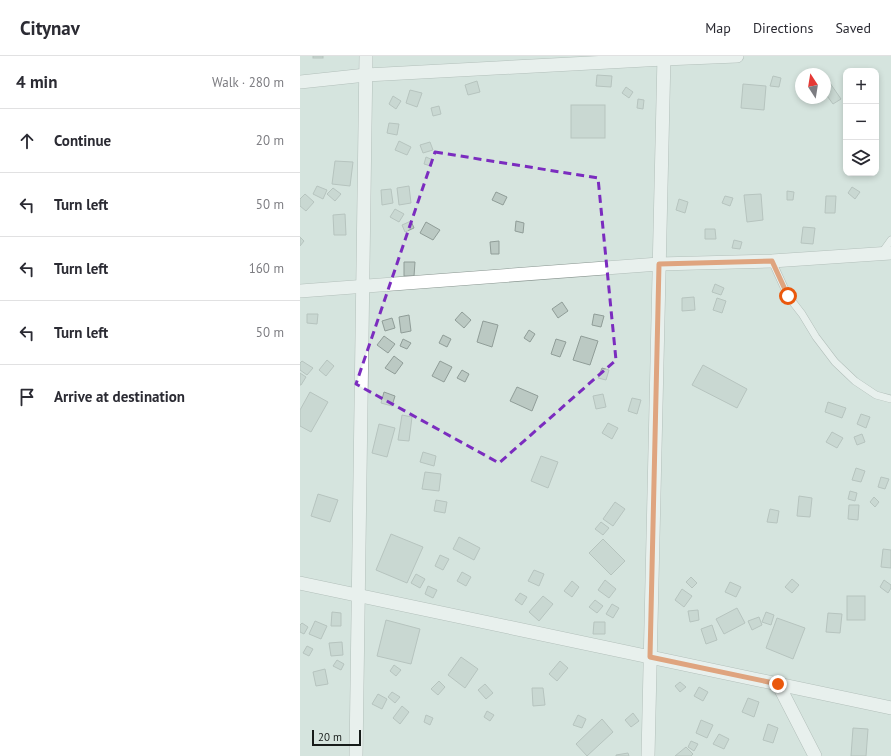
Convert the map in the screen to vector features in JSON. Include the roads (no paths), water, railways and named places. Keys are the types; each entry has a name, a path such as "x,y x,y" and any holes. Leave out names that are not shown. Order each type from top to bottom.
{"street":[{"path":"356,756 366,56"},
{"path":"300,82 366,75 664,57 737,56"},
{"path":"648,756 664,57"},
{"path":"300,291 659,264 772,261 886,254"},
{"path":"300,583 891,708"},
{"path":"778,684 815,756"}],"lane":[{"path":"886,254 891,240"},
{"path":"772,261 788,296 835,362 854,381 876,395 891,399"}]}
